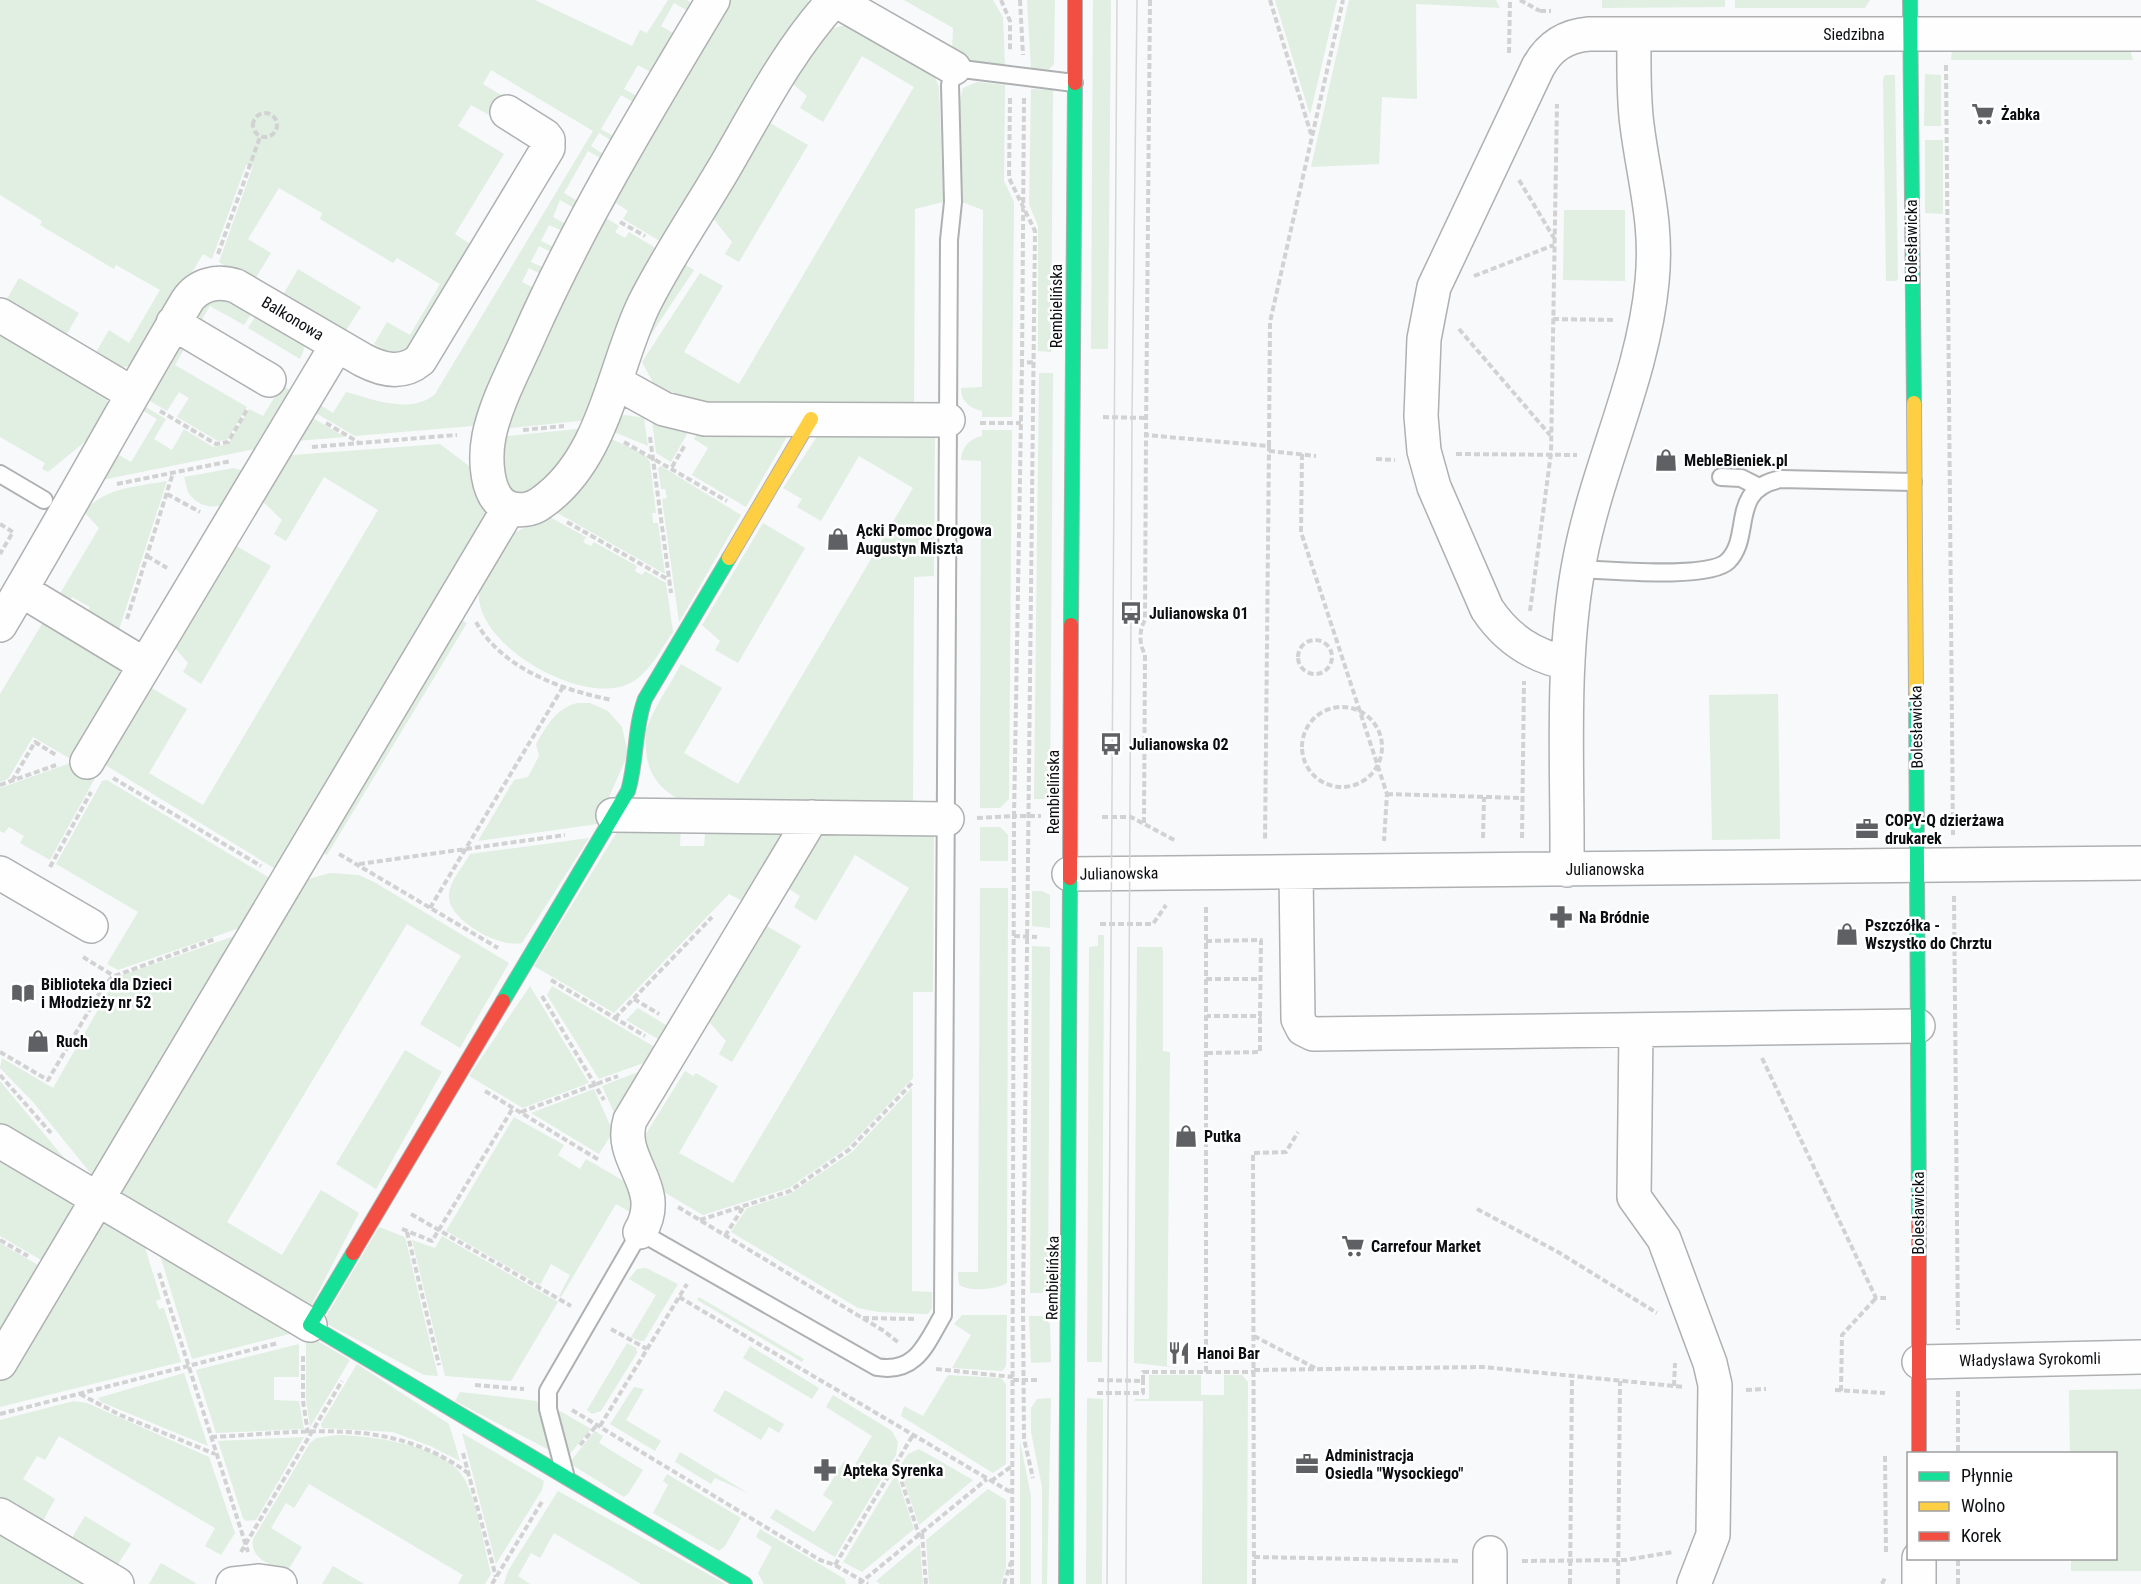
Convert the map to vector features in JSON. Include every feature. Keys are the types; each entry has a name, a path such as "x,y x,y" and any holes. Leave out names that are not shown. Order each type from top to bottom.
{"street":[{"path":"524,507 498,500 492,486 488,462 489,434 538,317 592,205 713,0"},
{"path":"0,1363 473,569 524,507 566,480 600,423 617,383 639,316 793,51 834,0 954,69"},
{"name":"Rembielińska","path":"1066,1584 1075,0"},
{"name":"Bolesławicka","path":"1910,0 1926,34 1913,482 1918,867 1919,1452"},
{"name":"Siedzibna","path":"1499,148 1543,58 1558,43 1568,38 1588,34 2141,34"},
{"path":"1568,858 1568,663 1570,627 1578,569 1646,320 1652,281 1653,237 1650,194 1635,104 1634,34"},
{"name":"Balkonowa","path":"207,286 223,283 236,286 369,363 387,369 401,370 420,360 548,148 549,140 545,136 507,112"},
{"path":"1499,148 1432,295 1424,339 1422,416 1425,454 1434,487 1487,609 1498,625 1525,647 1540,656 1568,663"},
{"path":"0,625 15,582 132,394 173,323 189,298 207,286"},
{"path":"0,315 132,394"},
{"path":"173,323 269,380"},
{"path":"86,765 131,656 227,528 337,345"},
{"path":"617,383 674,412 705,419 948,421"},
{"path":"311,1331 385,1199 609,822 633,778 635,730 642,706 812,419"},
{"path":"15,582 131,656"},
{"path":"640,1232 649,1208 647,1189 629,1144 628,1128 632,1116 812,818"},
{"path":"609,822 812,818 947,819"},
{"name":"Julianowska","path":"1070,874 1296,872 1568,858 1918,867 2141,863"},
{"path":"1296,872 1298,1019 1300,1026 1310,1033 1918,1026"},
{"path":"0,873 91,926"},
{"path":"1636,1030 1634,1197 1664,1239 1710,1363 1715,1390 1713,1535 1695,1584"},
{"path":"0,1141 311,1331 358,1354 745,1584"},
{"name":"Władysława Syrokomli","path":"1919,1362 2141,1357"},
{"path":"0,1515 117,1584"},
{"path":"1919,1560 1919,1584"}],"lane":[{"path":"562,1475 548,1409 548,1396 640,1232 864,1362 883,1368 911,1362 940,1319 945,1306 949,240 953,202 949,104 954,69 1074,83"},
{"path":"0,474 44,500"},
{"path":"1721,477 1741,478 1759,487"},
{"path":"1578,569 1693,572 1719,566 1727,562 1734,551 1748,504 1759,487 1766,482 1781,479 1913,482"}],"path":[{"path":"1001,0 1010,21 1018,77 1023,207 1014,816 1012,1584"},
{"path":"1020,0 1018,77 1009,178 1035,231 1024,1380 1025,1445 1035,1484"},
{"path":"1144,823 1145,654 1141,648 1142,626 1145,620 1150,0"},
{"path":"1270,0 1312,137"},
{"path":"1265,848 1270,322 1343,0"},
{"path":"1926,34 1946,63 1958,1452"},
{"path":"1557,101 1551,453 1525,647 1522,845 1568,858"},
{"path":"269,114 276,123 275,131 269,136 260,137 253,129 253,122 258,115 269,114"},
{"path":"207,286 260,137"},
{"path":"1499,148 1554,238"},
{"path":"592,205 674,254"},
{"path":"1551,435 1432,295 1554,245"},
{"path":"1553,319 1646,320"},
{"path":"1022,363 1045,363"},
{"path":"132,394 216,444 228,442 248,408"},
{"path":"645,399 678,644"},
{"path":"302,403 360,443"},
{"path":"1099,417 1146,418"},
{"path":"173,428 177,421"},
{"path":"948,421 1021,423"},
{"path":"489,434 600,423"},
{"path":"1146,435 1269,448 1316,456"},
{"path":"1425,454 1551,453 1608,456"},
{"path":"1302,454 1301,532 1387,794 1384,845"},
{"path":"652,456 753,517"},
{"path":"131,656 167,494 174,473"},
{"path":"167,494 227,528"},
{"path":"524,507 669,580"},
{"path":"0,524 13,532 0,554"},
{"path":"473,569 470,603 483,633 515,662 563,687 582,694 642,706"},
{"path":"1311,641 1324,643 1331,653 1331,662 1322,673 1308,673 1299,663 1300,649 1311,641"},
{"path":"1331,653 1340,650"},
{"path":"430,908 563,687"},
{"path":"1344,707 1361,712 1377,729 1381,743 1377,765 1366,780 1353,786 1339,788 1326,784 1314,776 1306,765 1302,752 1305,732 1317,715 1330,709 1344,707"},
{"path":"12,781 35,742 86,765 287,882"},
{"path":"0,785 86,765"},
{"path":"36,894 86,765"},
{"path":"1387,794 1522,798"},
{"path":"1483,844 1484,797"},
{"path":"980,817 1044,816"},
{"path":"357,865 465,849 609,822"},
{"path":"615,1018 714,916"},
{"path":"0,1052 48,1080 109,979 118,973 218,939"},
{"path":"1206,941 1261,940 1260,1053 1206,1053"},
{"path":"523,966 596,1084 605,1104"},
{"path":"1206,979 1260,979"},
{"path":"1207,1016 1260,1017"},
{"path":"1756,1047 1876,1298"},
{"path":"520,1113 667,1058"},
{"path":"459,1075 604,1163"},
{"path":"699,1220 790,1191 850,1149 912,1083"},
{"path":"374,1218 432,1241 513,1108"},
{"path":"1254,1584 1253,1153 1286,1152 1298,1132"},
{"path":"647,1189 884,1331 911,1362 1024,1380 1143,1381 1143,1372 1317,1368 1483,1368 1715,1390 1766,1389"},
{"path":"385,1199 647,1349"},
{"path":"725,1236 744,1205"},
{"path":"1477,1209 1558,1252 1701,1340"},
{"path":"144,1227 245,1545 252,1576"},
{"path":"407,1231 450,1408 496,1577"},
{"path":"600,1426 698,1266"},
{"path":"680,1297 1012,1494"},
{"path":"1841,1391 1842,1335 1876,1298 1886,1298"},
{"path":"861,1318 940,1319"},
{"path":"0,1414 188,1366 311,1331 301,1389 310,1433"},
{"path":"1254,1336 1317,1368"},
{"path":"252,1576 245,1545 358,1354"},
{"path":"1570,1584 1572,1375"},
{"path":"1618,1584 1620,1381"},
{"path":"444,1384 504,1387 548,1396 810,1554 868,1584"},
{"path":"1835,1390 1885,1393"},
{"path":"79,1394 120,1415 216,1454"},
{"path":"211,1437 352,1432 400,1438 431,1450 468,1473"},
{"path":"835,1565 913,1435"},
{"path":"896,1464 920,1534 926,1584"},
{"path":"861,1582 989,1480 1012,1466"},
{"path":"492,1584 562,1475"},
{"path":"1004,1584 1012,1557"},
{"path":"1958,1560 1958,1584"},
{"path":"1882,1584 1886,1575"}],"shaded area":[{"path":"0,0 535,0 632,46 640,30 647,33 668,0 687,0 699,8 695,15 674,3 661,26 682,38 659,77 638,65 624,89 645,101 642,107 621,95 601,129 622,141 619,145 599,133 591,146 611,159 609,163 588,151 564,193 584,205 581,212 560,200 553,217 573,228 570,234 549,225 541,241 562,251 559,256 539,246 531,262 552,271 549,278 529,268 522,282 542,292 484,425 355,436 309,409 314,401 333,413 346,392 392,404 415,404 435,394 593,131 491,70 483,84 503,96 491,116 471,105 458,126 504,154 455,234 475,247 409,355 398,358 374,344 387,322 410,335 440,284 397,258 393,263 320,219 322,213 279,188 248,239 271,253 255,279 249,280 219,262 253,166 246,165 212,259 203,254 142,356 132,365 118,369 95,354 109,330 129,343 160,290 116,265 114,269 40,225 42,221 0,195"},
{"path":"721,0 808,0 809,7 663,243 623,219 628,211 616,203 611,212 600,205"},
{"path":"904,0 993,0 1003,17 1005,66 958,61 952,51 953,28"},
{"path":"1027,0 1055,0 1054,64 1048,70 1031,69"},
{"path":"1093,0 1111,0 1108,349 1091,349"},
{"path":"1275,0 1337,0 1310,115"},
{"path":"1349,0 1496,0 1500,8 1416,4 1417,99 1382,97 1379,164 1311,167"},
{"path":"1602,0 1725,0 1725,7 1602,8"},
{"path":"1735,0 1870,0 1865,8 1735,8"},
{"path":"849,26 933,72 939,87 943,202 915,209 914,410 705,409 656,388 642,362 700,273 723,286 684,352 739,384 914,87 862,56 823,122 800,108 807,96 787,79 825,31"},
{"path":"1952,49 2130,49 2133,60 1951,60"},
{"path":"1925,74 1941,75 1941,126 1924,126"},
{"path":"1885,75 1895,75 1898,279 1896,281 1886,281 1883,79"},
{"path":"977,82 1005,85 1004,181 1014,202 1012,417 982,417 982,411 967,403 961,393 961,388 982,387 983,210 962,202 959,104 963,88"},
{"path":"1031,89 1053,90 1051,352 1038,351 1038,226 1029,204"},
{"path":"763,119 808,145 739,262 725,254 732,242 708,212"},
{"path":"1925,140 1943,140 1943,214 1925,213"},
{"path":"1564,210 1625,210 1625,281 1563,280"},
{"path":"596,212 619,226 615,232 625,238 629,232 659,250 589,420 501,429"},
{"path":"679,261 694,270 642,348"},
{"path":"298,269 361,307 345,332 283,295"},
{"path":"19,278 79,313 65,337 5,302"},
{"path":"208,294 255,308 244,325 210,306 198,326 194,323 196,306"},
{"path":"259,310 306,344 300,359 248,328"},
{"path":"0,326 107,398 107,411 93,439 87,440 48,472 42,469 45,463 0,437"},
{"path":"175,343 187,344 175,365 247,407 227,440 218,441 177,417 189,398 179,392 167,411 148,400"},
{"path":"1039,373 1053,373 1050,799 1034,799"},
{"path":"282,385 292,392 264,447 97,481 112,451 131,462 157,419 137,407 144,406 166,419 154,439 172,450 184,429 213,447 228,444 249,409 263,416"},
{"path":"306,414 345,437 296,441"},
{"path":"620,416 644,418 648,446 609,430"},
{"path":"652,420 691,427 671,462 656,453"},
{"path":"586,428 578,445 530,495 506,492 499,437"},
{"path":"700,428 792,428 746,507 692,475 708,448 694,439"},
{"path":"935,429 934,576 914,577 913,810 684,802 668,793 652,774 647,758 645,734 653,713 681,664 722,688 684,753 738,784 913,488 859,456 821,521 797,507 802,499 783,488 818,435"},
{"path":"982,430 1012,430 1009,799 1000,808 980,808 981,461 961,460 965,447 970,441 982,436"},
{"path":"605,436 644,454 650,462 656,513 652,513 653,523 658,523 665,574 554,511"},
{"path":"440,444 473,469 488,515 282,873 107,766 105,763 145,684 187,709 149,773 203,805 378,510 324,477 286,541 274,534 282,520 256,495 279,456"},
{"path":"661,466 741,515 679,622 662,499 667,498 665,489 661,489 658,468"},
{"path":"234,468 244,471 240,489 232,500 225,504 205,505 198,502 188,492 184,477"},
{"path":"167,481 116,639 83,619 90,607 72,597 65,608 55,602 99,528 84,512 101,497 111,493"},
{"path":"548,516 586,537 583,542 591,546 594,542 637,566 635,571 642,575 645,571 666,583 673,632 642,675 628,684 609,688 586,687 562,680 516,653 498,636 485,618 479,599 480,589 504,543 517,531"},
{"path":"763,523 805,548 738,663 715,650 720,641 702,625"},
{"path":"229,542 271,566 201,684 183,672 188,663 170,642"},
{"path":"48,614 134,666 81,753 69,758 33,737 8,779 0,782 0,694"},
{"path":"455,616 467,623 327,855 317,849"},
{"path":"1778,694 1780,839 1712,840 1709,695"},
{"path":"577,703 590,703 608,711 622,727 628,754 597,824 478,841 514,780 528,777 539,756 536,744 548,725 563,709"},
{"path":"76,761 95,773 95,778 50,860 20,843 24,836 9,827 4,833 0,831 0,788"},
{"path":"107,780 276,882 251,924 118,970 107,964 138,912 56,864 102,781"},
{"path":"681,825 680,846 704,846 706,825 797,827 750,905 729,894 614,1013 534,966 617,832"},
{"path":"816,827 934,828 933,992 913,992 913,1078 848,1147 789,1188 703,1215 657,1188 639,1145 685,1071 693,1076 696,1073 718,1086 679,1153 733,1183 909,888 855,855 816,921 794,907 800,896 781,884"},
{"path":"980,827 1000,827 1008,835 1008,861 980,861"},
{"path":"589,838 522,943 502,942 477,931 457,914 451,905 449,896 451,885 470,854"},
{"path":"330,873 359,875 374,882 509,963 460,1048 420,1024 461,956 407,924 227,1222 282,1255 321,1190 359,1213 310,1308 113,1194 305,880"},
{"path":"980,888 1008,888 1007,1283 975,1289 959,1284 958,1272 978,1272"},
{"path":"1032,891 1042,891 1050,895 1050,928 1032,926"},
{"path":"758,921 801,946 732,1062 719,1054 726,1041 702,1014"},
{"path":"246,932 99,1179 92,1175 33,1102 0,1068 2,1058 53,1088 117,977"},
{"path":"1098,935 1104,935 1102,1362 1087,1362 1089,947 1098,946"},
{"path":"1032,946 1050,947 1048,1287 1042,1293 1030,1293"},
{"path":"1137,947 1162,947 1163,951 1163,1051 1170,1052 1167,1366 1180,1368 1134,1363"},
{"path":"530,986 589,1083 523,1108 469,1076"},
{"path":"552,986 653,1046 656,1049 652,1060 599,1079 547,995"},
{"path":"638,1008 674,1030 666,1044 626,1020"},
{"path":"405,1050 442,1072 376,1189 336,1164"},
{"path":"651,1067 615,1115 602,1086"},
{"path":"0,1081 75,1171 0,1130"},
{"path":"912,1088 912,1291 932,1292 932,1308 928,1314 878,1312 858,1308 731,1232 747,1208 790,1194 852,1152"},
{"path":"594,1089 613,1132 599,1154 531,1113"},
{"path":"514,1117 564,1145 558,1155 580,1169 586,1159 629,1184 635,1215 616,1204 561,1297 559,1296 570,1275 551,1264 540,1285 446,1231"},
{"path":"0,1151 80,1199 48,1264 0,1236"},
{"path":"98,1216 141,1235 161,1299 156,1301 159,1309 164,1308 181,1362 0,1407 0,1380"},
{"path":"379,1227 405,1237 438,1376 424,1375 323,1322"},
{"path":"442,1236 558,1302 511,1381 445,1376 412,1240 435,1248"},
{"path":"0,1243 45,1269 0,1345"},
{"path":"159,1252 301,1331 192,1359"},
{"path":"646,1268 678,1284 644,1341 640,1341 631,1337 656,1295 629,1279 637,1269"},
{"path":"699,1297 804,1359 802,1362 697,1300"},
{"path":"962,1315 1007,1315 1006,1366 1002,1371 952,1368 971,1335 954,1324"},
{"path":"1029,1316 1042,1316 1050,1324 1051,1362 1031,1363"},
{"path":"316,1340 350,1360 310,1427 306,1400 306,1343"},
{"path":"627,1343 636,1348 637,1353 601,1411 592,1414 587,1410"},
{"path":"299,1344 299,1377 274,1377 274,1400 299,1401 304,1429 216,1433 196,1370"},
{"path":"750,1346 819,1388 812,1399 743,1358"},
{"path":"357,1364 449,1424 460,1461 430,1446 393,1432 322,1428 321,1424"},
{"path":"184,1373 208,1446 101,1402 98,1398"},
{"path":"948,1375 1001,1378 1006,1384 1006,1464 993,1473 901,1416 904,1406 923,1416"},
{"path":"1149,1375 1201,1375 1201,1395 1224,1395 1224,1375 1242,1375 1248,1382 1247,1584 1202,1584 1203,1401 1135,1401 1135,1399 1149,1399"},
{"path":"634,1387 644,1389 626,1420 661,1441 655,1451 610,1424"},
{"path":"2141,1389 2141,1571 2071,1571 2071,1560 2117,1560 2117,1452 2070,1452 2069,1390"},
{"path":"725,1390 784,1424 779,1433 769,1427 761,1440 713,1411"},
{"path":"460,1392 537,1401 551,1451 455,1401"},
{"path":"833,1395 892,1431 898,1442 896,1455 835,1557 770,1518 776,1509 814,1532 833,1502 823,1495 844,1461 854,1466 872,1436 826,1407"},
{"path":"1051,1398 1047,1584 1042,1584 1042,1487 1031,1432 1031,1408 1037,1399"},
{"path":"1087,1398 1103,1399 1102,1584 1086,1584"},
{"path":"74,1401 87,1403 209,1457 235,1533 221,1555 205,1546 215,1528 59,1436 45,1460 37,1456 23,1479 55,1499 44,1519 38,1523 0,1501 0,1420"},
{"path":"560,1411 591,1429 567,1457 557,1416"},
{"path":"595,1431 603,1436 599,1443 643,1470 624,1497 569,1463"},
{"path":"462,1433 544,1481 542,1490 496,1564"},
{"path":"338,1435 389,1440 408,1445 442,1458 456,1468 465,1480 477,1514 491,1574 485,1584 458,1584 463,1575 309,1484 294,1508 286,1503 271,1528 302,1547 290,1567 282,1571 257,1555 254,1551 253,1539 310,1443 316,1438"},
{"path":"304,1437 256,1520 246,1521 243,1518 218,1441"},
{"path":"1020,1441 1031,1496 1031,1584 1020,1584"},
{"path":"919,1449 973,1480 919,1525 899,1467 908,1454"},
{"path":"680,1452 748,1493 715,1478 711,1484 675,1462"},
{"path":"667,1474 741,1518 725,1546 719,1551 653,1513 668,1485 663,1481"},
{"path":"896,1474 914,1529 862,1572 843,1562"},
{"path":"988,1489 1006,1500 1006,1568 1001,1584 929,1584 926,1540"},
{"path":"558,1491 726,1584 641,1584 554,1533 540,1558 531,1553 518,1576 530,1584 504,1584 508,1571"},
{"path":"85,1516 131,1544 113,1568 72,1543 73,1536"},
{"path":"0,1529 93,1584 0,1584"},
{"path":"760,1529 845,1579 846,1584 764,1584 758,1573 772,1547 756,1537"},
{"path":"920,1544 923,1584 880,1584 876,1581"},
{"path":"161,1563 194,1582 196,1584 149,1584"},
{"path":"333,1566 364,1584 322,1584"}],"tram line":[{"path":"1107,1584 1117,0"},
{"path":"1126,1584 1132,417 1137,0"}],"traffic: fast":[{"path":"1910,0 1914,403"},
{"path":"1071,625 1075,83"},
{"path":"503,1001 628,791 641,710 645,699 729,558"},
{"path":"1916,693 1919,1217"},
{"path":"1066,1584 1070,878"},
{"path":"353,1253 310,1325 745,1584"}],"traffic: slow":[{"path":"1914,403 1916,693"},
{"path":"729,558 811,419"}],"traffic: jam":[{"path":"1075,0 1075,83"},
{"path":"1070,878 1071,625"},
{"path":"353,1253 503,1001"},
{"path":"1919,1217 1919,1452"}],"place":[{"name":"Żabka","path":"1983,114"},
{"name":"MebleBieniek.pl","path":"1666,460"},
{"name":"Ącki Pomoc Drogowa Augustyn Miszta","path":"838,539"},
{"name":"Julianowska 01","path":"1131,613"},
{"name":"Julianowska 02","path":"1111,744"},
{"name":"COPY-Q dzierżawa drukarek","path":"1867,829"},
{"name":"Na Bródnie","path":"1561,917"},
{"name":"Pszczółka - Wszystko do Chrztu","path":"1847,934"},
{"name":"Biblioteka dla Dzieci i Młodzieży nr 52","path":"23,993"},
{"name":"Ruch","path":"38,1041"},
{"name":"Putka","path":"1186,1136"},
{"name":"Carrefour Market","path":"1353,1246"},
{"name":"Hanoi Bar","path":"1179,1353"},
{"name":"Administracja Osiedla \"Wysockiego\"","path":"1307,1464"},
{"name":"Apteka Syrenka","path":"825,1470"}]}
